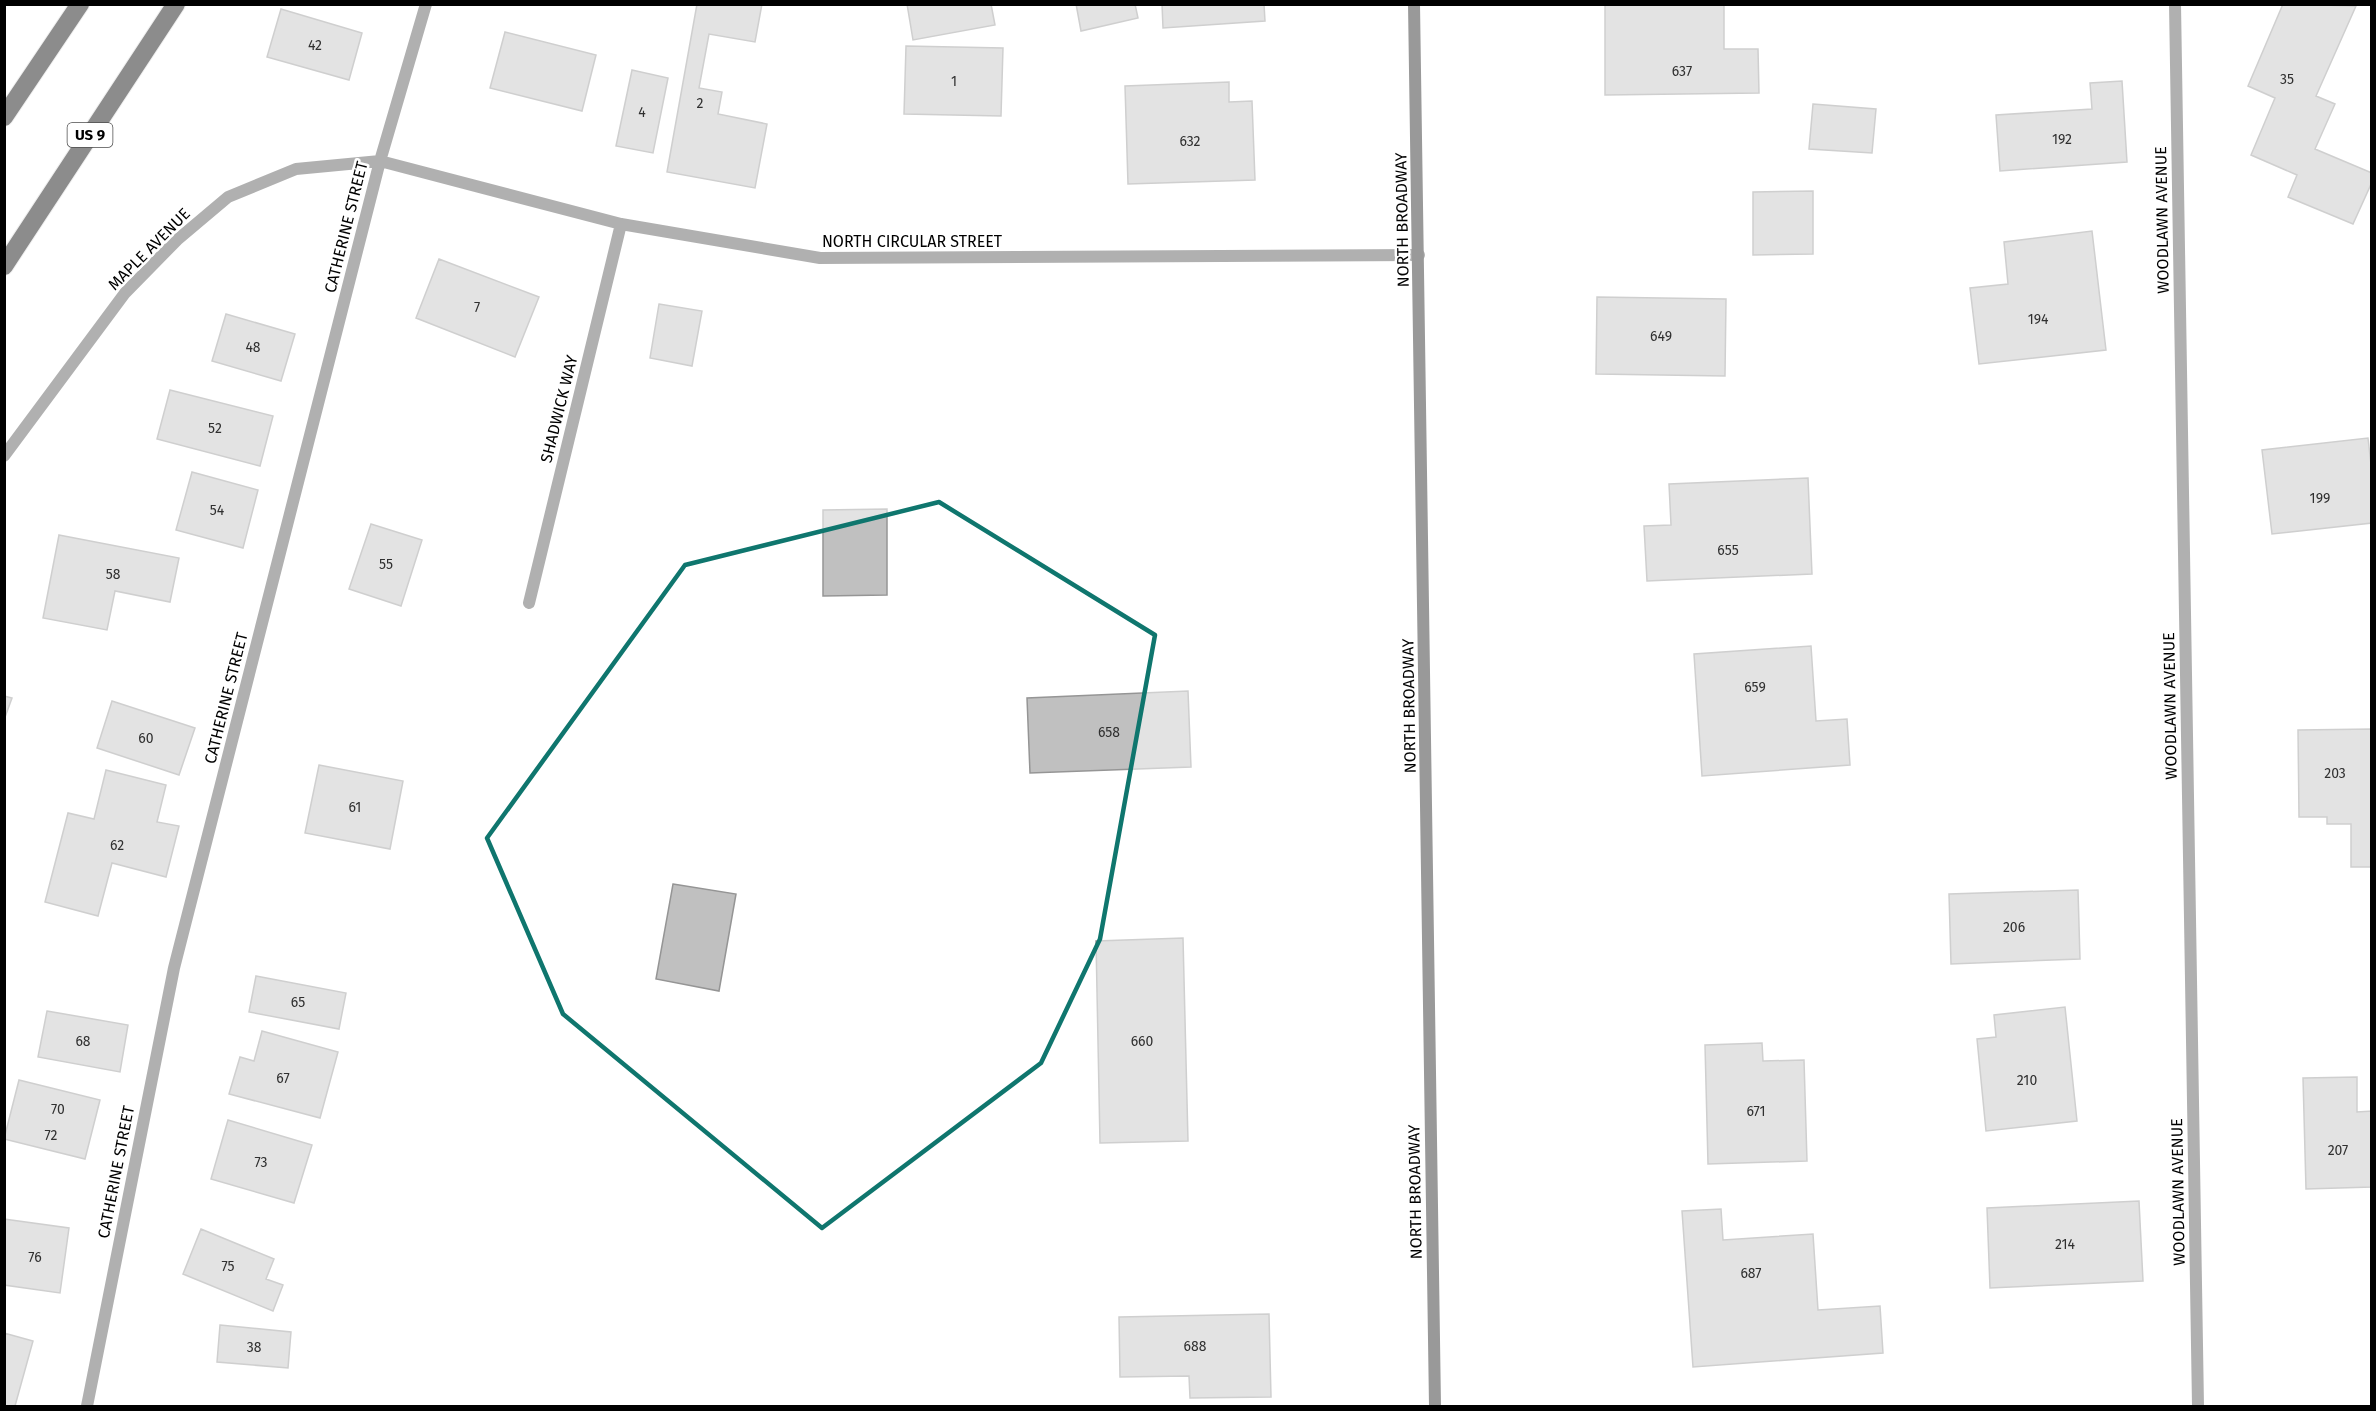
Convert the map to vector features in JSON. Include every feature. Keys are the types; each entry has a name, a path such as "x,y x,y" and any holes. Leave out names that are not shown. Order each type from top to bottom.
{"highway":[{"path":"4,117 80,4"},
{"name":"US 9","path":"4,266 176,4"}],"street":[{"name":"CATHERINE STREET","path":"87,1407 174,968 380,161 426,4"},
{"name":"NORTH BROADWAY","path":"1414,4 1435,1407"},
{"name":"WOODLAWN AVENUE","path":"2175,4 2198,1407"},
{"name":"NORTH CIRCULAR STREET","path":"380,161 621,224 819,258 1419,255"},
{"name":"MAPLE AVENUE","path":"4,456 125,293 177,240 228,197 296,168 380,161"},
{"name":"SHADWICK WAY","path":"529,603 621,224"}],"highlighted area":[{"path":"939,502 1155,635 1100,939 1041,1063 822,1228 563,1014 487,838 685,565"}],"building":[{"path":"697,4 762,4 755,42 709,34 699,88 722,92 718,114 767,124 755,188 667,172"},
{"path":"907,4 991,4 995,25 913,40"},
{"path":"1076,4 1135,4 1138,18 1081,31"},
{"path":"1162,4 1264,4 1265,21 1163,28"},
{"path":"1605,4 1724,4 1724,49 1758,49 1759,93 1605,95"},
{"path":"2283,4 2356,6 2316,96 2335,104 2315,149 2372,173 2372,182 2353,224 2288,197 2297,175 2251,155 2275,98 2248,86"},
{"path":"281,9 362,33 349,80 267,57"},
{"path":"505,32 596,55 582,111 490,88"},
{"path":"906,46 1003,48 1001,116 904,114"},
{"path":"632,70 668,78 653,153 616,146"},
{"path":"2122,81 2127,162 2000,171 1996,115 2092,109 2090,83"},
{"path":"1229,82 1229,102 1252,101 1255,180 1128,184 1125,86"},
{"path":"1813,104 1876,109 1872,153 1809,149"},
{"path":"1813,191 1813,254 1753,255 1753,192"},
{"path":"2092,231 2106,350 1979,364 1970,288 2008,284 2004,242"},
{"path":"439,259 539,297 515,357 416,318"},
{"path":"1597,297 1726,299 1725,376 1596,374"},
{"path":"659,304 702,311 692,366 650,358"},
{"path":"226,314 295,334 281,381 212,361"},
{"path":"170,390 273,416 260,466 157,439"},
{"path":"2368,438 2372,473 2372,523 2272,534 2262,450"},
{"path":"192,472 258,490 243,548 176,530"},
{"path":"1808,478 1812,574 1647,581 1644,526 1671,525 1669,484"},
{"path":"887,509 887,595 823,596 823,510"},
{"path":"371,524 422,540 401,606 349,589"},
{"path":"59,535 179,558 170,602 115,591 107,630 43,618"},
{"path":"1811,646 1816,721 1847,719 1850,765 1702,776 1694,654"},
{"path":"1188,691 1191,767 1030,773 1027,698"},
{"path":"4,696 12,698 4,720"},
{"path":"112,701 195,728 179,775 97,748"},
{"path":"2372,729 2372,867 2351,867 2351,824 2327,824 2327,817 2299,817 2298,730"},
{"path":"319,765 403,781 390,849 305,833"},
{"path":"106,770 166,785 157,822 179,826 166,877 112,863 98,916 45,902 68,813 94,819"},
{"path":"673,884 736,894 719,991 656,979"},
{"path":"2078,890 2080,959 1951,964 1949,894"},
{"path":"1183,938 1188,1141 1100,1143 1096,941"},
{"path":"256,976 346,993 339,1029 249,1012"},
{"path":"2065,1007 2077,1121 1986,1131 1977,1039 1996,1037 1994,1015"},
{"path":"47,1011 128,1025 120,1072 38,1057"},
{"path":"262,1031 338,1052 320,1118 229,1094 240,1057 254,1061"},
{"path":"1762,1043 1763,1061 1804,1060 1807,1161 1708,1164 1705,1045"},
{"path":"2357,1077 2357,1112 2372,1111 2372,1187 2306,1189 2303,1078"},
{"path":"19,1080 100,1100 85,1159 4,1139"},
{"path":"228,1120 312,1145 294,1203 211,1179"},
{"path":"2139,1201 2143,1281 1990,1288 1987,1208"},
{"path":"1721,1209 1723,1240 1813,1234 1818,1310 1880,1306 1883,1353 1693,1367 1682,1211"},
{"path":"4,1219 69,1228 60,1293 4,1285"},
{"path":"201,1229 274,1259 266,1279 283,1285 273,1311 183,1274"},
{"path":"1269,1314 1271,1397 1190,1398 1189,1376 1120,1377 1119,1317"},
{"path":"220,1325 291,1332 288,1368 217,1362"},
{"path":"4,1333 33,1341 15,1406 4,1406"}]}
